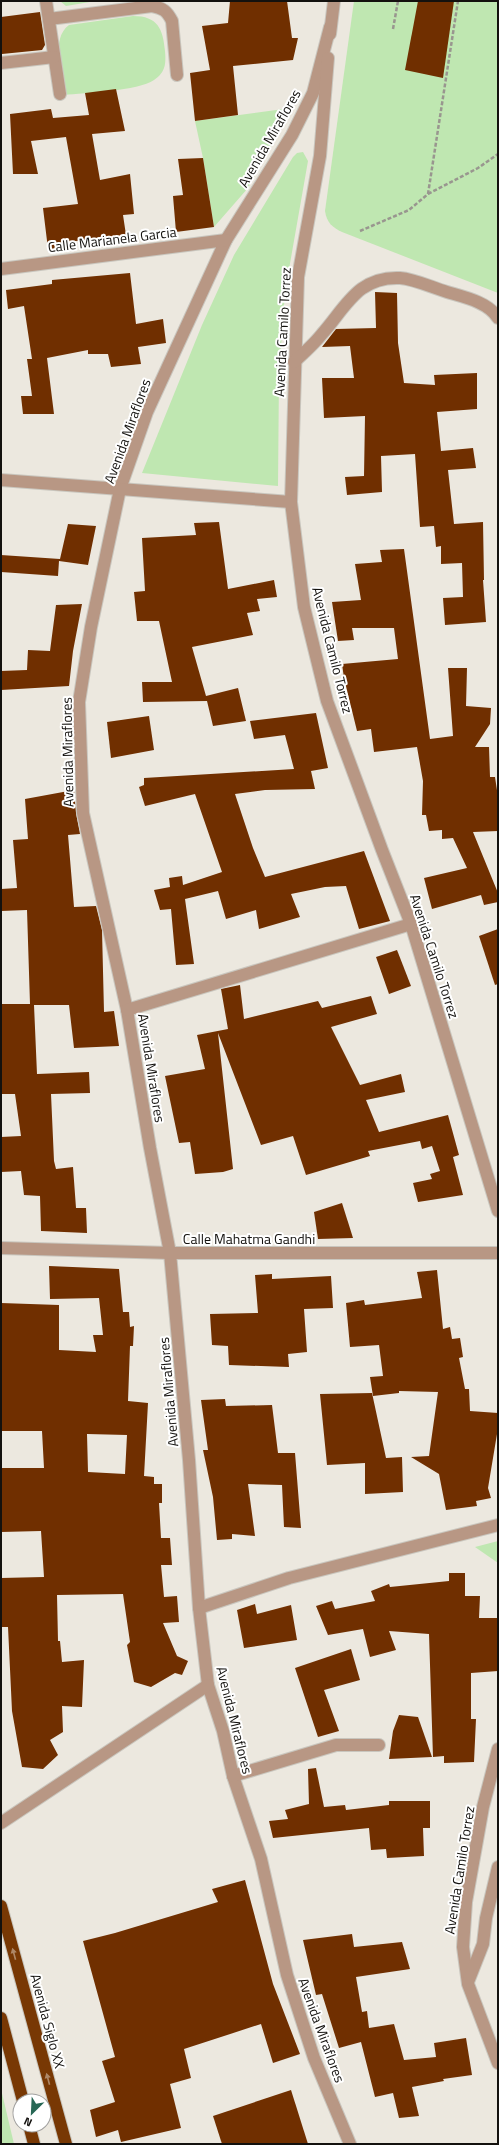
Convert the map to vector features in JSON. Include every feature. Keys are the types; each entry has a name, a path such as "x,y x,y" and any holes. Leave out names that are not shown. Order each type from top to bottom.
{"highway":[{"name":"Avenida Siglo XX","path":"1,1911 66,2144"},
{"path":"1,2018 21,2093"},
{"path":"31,2133 34,2144"}],"street":[{"path":"46,1 60,94"},
{"name":"Avenida Camilo Torrez","path":"334,1 330,27 320,156 298,277 294,362 291,502 304,607 327,701 411,924 498,1211"},
{"path":"49,19 116,6 152,6 162,8 168,13 172,21 177,75"},
{"name":"Avenida Miraflores","path":"330,27 313,93 292,135 226,240 147,412 120,489 91,627 79,702 84,813 127,1010 150,1148 170,1253 189,1460 199,1608 208,1685 223,1731 233,1776 261,1859 287,1975 314,2058 350,2144"},
{"path":"1,63 54,57"},
{"name":"Calle Marianela Garcia","path":"1,269 226,240"},
{"path":"294,362 322,334 348,300 364,286 382,280 401,278 464,297 483,304 498,318"},
{"path":"1,480 291,502"},
{"path":"127,1010 411,924"},
{"name":"Calle Mahatma Gandhi","path":"1,1248 170,1253 498,1253"},
{"path":"199,1608 289,1578 498,1526"},
{"path":"1,1822 208,1685"},
{"path":"233,1776 336,1745 379,1745"},
{"name":"Avenida Camilo Torrez","path":"498,1749 483,1808 466,1902 463,1947 468,1984 498,2063"},
{"path":"468,1984 483,1944 486,1918 498,1867"}],"path":[{"path":"393,29 398,1"},
{"path":"428,194 458,1"},
{"path":"360,231 409,210 428,194 478,168 498,154"}],"green space":[{"path":"60,1 96,1 66,6"},
{"path":"354,1 498,1 498,293 342,232 333,226 327,219 325,211"},
{"path":"133,16 148,18 154,21 161,30 165,59 161,74 154,80 136,87 111,91 64,95 59,57 60,39 63,31 69,25"},
{"path":"291,108 248,188 214,227 203,158 195,121"},
{"path":"303,152 308,161 285,292 279,373 278,486 142,473 202,325 234,255 293,157 297,153"},
{"path":"498,1541 498,1563 475,1547"},
{"path":"1,2089 14,2144 1,2144"}],"building":[{"path":"230,1 287,1 292,38 298,38 293,60 233,66 238,115 195,121 190,73 210,70 202,26 228,23"},
{"path":"418,1 454,1 443,78 405,70"},
{"path":"40,12 45,45 42,50 2,54 1,17"},
{"path":"116,89 125,131 92,134 100,180 130,174 134,214 123,215 126,235 68,242 68,247 48,249 43,208 78,204 66,137 31,141 38,174 13,174 10,114 51,109 53,118 89,115 85,93"},
{"path":"203,158 214,227 176,232 173,196 183,195 178,159"},
{"path":"130,273 136,324 163,319 166,343 138,347 141,364 111,367 108,354 88,354 88,350 47,358 54,414 23,414 21,396 32,396 27,359 32,359 24,306 8,309 6,290 52,284 52,280"},
{"path":"375,292 397,293 398,343 404,383 435,385 434,375 477,373 477,409 437,412 441,451 473,448 476,468 448,470 454,524 483,522 483,580 486,622 445,625 443,598 463,597 462,563 441,564 441,546 436,547 434,526 420,527 415,454 381,456 382,492 347,495 345,477 364,476 365,416 324,418 322,378 354,378 350,346 322,347 336,329 376,328"},
{"path":"219,522 228,589 274,580 277,597 257,599 260,611 247,613 253,635 192,647 206,696 238,688 246,721 213,726 207,701 143,702 142,682 172,682 159,621 137,621 134,592 145,591 142,538 196,535 194,523"},
{"path":"68,524 96,526 88,565 59,561 58,576 1,572 1,555 60,559"},
{"path":"404,549 430,739 453,736 448,668 467,668 466,706 491,708 490,724 475,747 489,747 490,777 495,777 498,797 498,831 473,832 498,893 498,902 484,905 481,895 432,909 424,878 467,868 453,838 442,839 442,830 429,831 426,815 422,815 423,781 417,747 374,752 371,729 357,731 342,664 398,659 394,628 352,628 354,640 338,641 332,602 361,600 355,564 382,562 380,550"},
{"path":"82,604 73,651 69,686 1,690 1,671 27,670 28,650 50,651 56,605"},
{"path":"316,713 328,768 311,771 315,789 265,790 235,794 253,848 265,877 364,851 390,921 359,929 346,886 325,887 291,894 300,917 259,929 256,910 226,919 218,891 185,899 194,964 176,965 171,909 160,910 154,890 170,887 169,878 182,876 183,885 222,872 195,794 145,806 139,787 144,785 144,778 294,769 285,735 254,739 250,721"},
{"path":"149,716 154,750 111,758 107,722"},
{"path":"74,790 80,834 68,835 74,907 96,906 102,930 104,1012 114,1011 119,1046 74,1048 69,1005 34,1005 37,1074 89,1072 90,1093 51,1094 54,1161 56,1169 73,1167 76,1208 86,1208 87,1233 41,1231 40,1196 24,1195 21,1171 1,1172 1,1137 21,1136 15,1094 1,1094 1,1004 30,1004 27,910 1,911 1,889 17,888 13,840 28,839 25,799"},
{"path":"498,929 498,984 495,985 479,936"},
{"path":"397,950 411,986 389,994 376,957"},
{"path":"240,985 244,1019 318,1001 322,1008 371,996 377,1014 331,1027 360,1085 401,1074 405,1092 366,1100 379,1132 448,1115 459,1155 453,1157 463,1195 418,1202 413,1183 432,1179 430,1174 440,1171 432,1146 422,1149 420,1141 368,1151 370,1156 306,1175 293,1136 261,1145 218,1033 233,1169 223,1172 195,1174 190,1142 179,1143 165,1076 205,1069 197,1035 228,1029 221,989"},
{"path":"342,1203 353,1238 318,1239 314,1212"},
{"path":"49,1266 119,1269 123,1312 129,1312 130,1327 134,1326 133,1346 130,1346 128,1401 148,1403 144,1476 154,1477 154,1484 162,1484 162,1503 159,1503 161,1538 170,1538 172,1565 161,1565 164,1597 177,1596 179,1622 163,1623 177,1656 188,1661 182,1675 175,1673 151,1687 134,1682 127,1645 130,1642 123,1594 57,1595 58,1641 60,1641 62,1662 84,1660 82,1707 62,1706 63,1732 50,1740 58,1755 43,1769 22,1767 12,1711 8,1627 1,1627 1,1578 44,1577 41,1531 1,1532 1,1468 44,1468 42,1431 1,1431 1,1303 59,1305 59,1350 96,1352 93,1335 103,1335 99,1298 50,1299","holes":["87,1434 127,1435 125,1474 88,1472"]},
{"path":"437,1270 443,1329 450,1327 452,1339 460,1338 463,1357 459,1358 465,1389 469,1389 470,1411 498,1413 498,1428 488,1488 491,1498 476,1501 477,1506 446,1510 439,1474 411,1457 429,1456 438,1392 399,1391 399,1393 373,1396 370,1377 383,1376 379,1345 350,1347 346,1303 364,1300 365,1305 422,1298 417,1272"},
{"path":"272,1274 272,1279 331,1276 333,1308 304,1309 307,1352 288,1354 289,1367 229,1365 228,1346 212,1345 210,1314 258,1313 255,1275"},
{"path":"372,1393 386,1458 402,1457 403,1492 365,1494 365,1463 327,1465 320,1394"},
{"path":"225,1399 226,1406 272,1405 278,1453 295,1453 301,1528 284,1527 282,1485 248,1484 255,1536 232,1534 232,1539 217,1540 213,1497 203,1450 208,1450 201,1400"},
{"path":"449,1573 465,1573 465,1596 480,1596 479,1618 498,1618 498,1671 471,1673 471,1719 476,1719 474,1762 444,1763 444,1756 433,1757 429,1634 389,1631 396,1650 370,1657 363,1629 328,1635 316,1606 332,1601 335,1609 375,1601 371,1591 389,1584 390,1587 449,1581"},
{"path":"255,1604 257,1614 291,1605 297,1640 244,1648 237,1610"},
{"path":"351,1649 360,1680 324,1690 339,1731 318,1737 295,1668"},
{"path":"399,1715 418,1717 432,1757 389,1759 393,1731"},
{"path":"316,1768 324,1807 345,1805 346,1810 389,1805 389,1801 430,1801 430,1828 423,1828 424,1856 387,1858 386,1849 371,1850 369,1828 273,1838 269,1821 288,1819 285,1810 309,1804 308,1769"},
{"path":"245,1880 273,1984 300,2054 273,2063 261,2024 184,2049 191,2078 170,2084 181,2128 121,2142 118,2130 96,2137 90,2110 115,2102 102,2061 115,2057 83,1941 218,1902 212,1889"},
{"path":"352,1934 354,1947 402,1942 410,1969 356,1977 362,2012 367,2011 369,2028 394,2024 404,2060 436,2057 434,2043 466,2038 472,2075 443,2079 444,2081 412,2087 419,2116 399,2118 393,2093 375,2097 361,2042 339,2048 322,1994 316,1995 303,1940"},
{"path":"291,2090 308,2144 222,2144 213,2116"}]}
